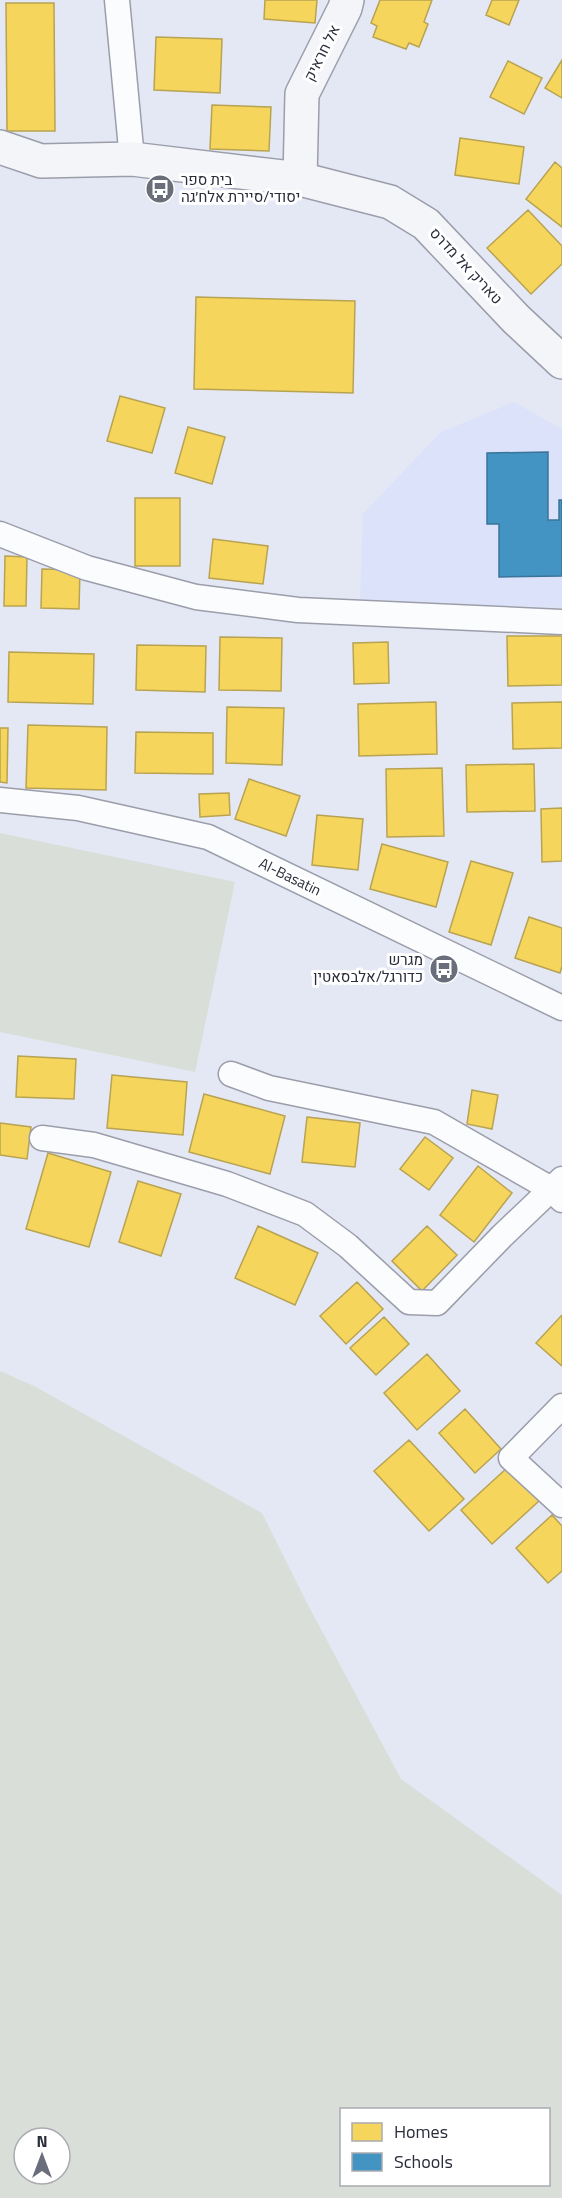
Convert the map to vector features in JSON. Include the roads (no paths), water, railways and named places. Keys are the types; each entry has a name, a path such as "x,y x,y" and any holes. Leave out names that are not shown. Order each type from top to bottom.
{"street":[{"path":"117,0 132,159"},
{"name":"אל חראיק","path":"300,179 302,94 348,0"},
{"name":"טאריק אל מדרס","path":"0,147 41,161 132,159 300,179 390,202 426,224 516,320 562,362"},
{"path":"0,534 87,568 195,597 298,610 562,621"},
{"name":"Al-Basatin","path":"0,800 78,808 208,837 562,1008"},
{"path":"42,1138 94,1145 227,1184 305,1214 348,1246 409,1302 438,1303 558,1189 434,1122 269,1088 231,1074"},
{"path":"562,1406 511,1458 562,1504"}],"place":[{"name":"בית ספר יסודי/סיירת אלח׳גה","path":"160,189"},
{"name":"מגרש כדורגל/אלבסאטין","path":"444,969"}]}
